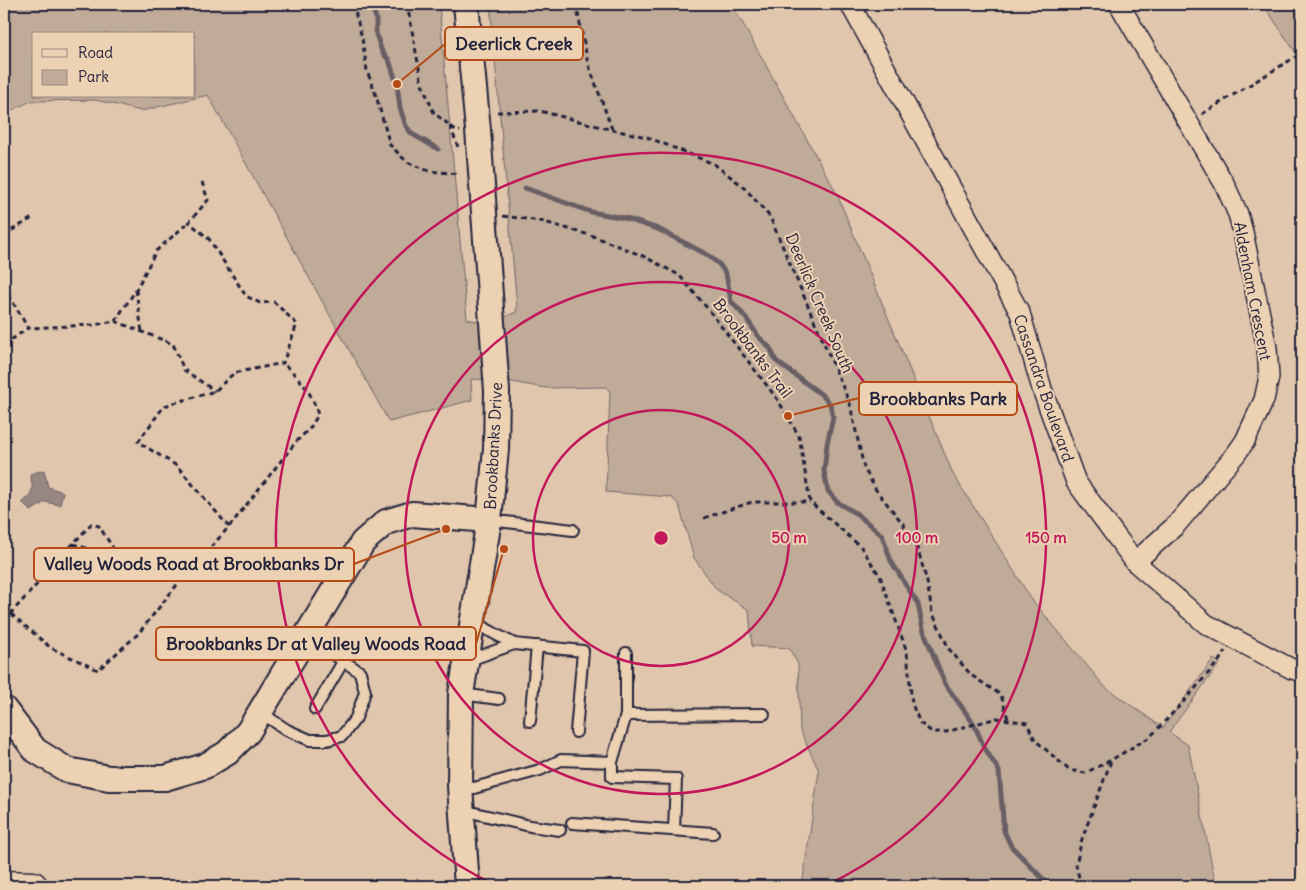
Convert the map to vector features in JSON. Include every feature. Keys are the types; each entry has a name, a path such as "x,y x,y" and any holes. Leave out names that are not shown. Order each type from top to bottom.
{"highway":[{"path":"4,885 33,886"}],"street":[{"name":"Brookbanks Drive","path":"466,4 484,121 484,212 497,391 496,449 489,520 461,694 460,786 467,886"},
{"name":"Cassandra Boulevard","path":"850,4 1020,313 1042,389 1076,482 1135,562 1206,624 1292,669 1302,672"},
{"name":"Aldenham Crescent","path":"1119,4 1225,185 1238,214 1267,348 1269,377 1264,400 1245,441 1176,524 1135,562"},
{"path":"6,721 35,750 67,770 109,778 165,778 206,766 227,753 248,732 363,542 386,522 412,514 489,520"}],"lane":[{"path":"489,520 573,530"},
{"path":"473,619 488,630 514,644 583,651 576,732"},
{"path":"260,712 287,730 310,740 327,740 342,736 356,718 365,692 360,672 306,636"},
{"path":"466,661 514,644"},
{"path":"530,721 536,646"},
{"path":"626,653 626,715 612,762 612,777 676,779 674,830"},
{"path":"314,708 344,660"},
{"path":"461,694 499,699"},
{"path":"626,715 764,714"},
{"path":"460,786 474,788 540,770 561,760 612,762"},
{"path":"462,810 530,826 560,830"},
{"path":"572,823 713,833"}],"path":[{"path":"353,4 362,38 367,71 390,145 407,162 429,171 460,174"},
{"name":"Deerlick Creek South","path":"408,4 422,84 434,113 457,131 484,121 540,112 647,137 714,164 744,187 770,217 850,404 864,468 876,490 904,525 918,550 927,582 932,612 949,649 971,675 1001,695 1008,719"},
{"path":"576,4 588,63 613,130"},
{"path":"1189,123 1302,53"},
{"path":"1296,58 1302,60"},
{"path":"115,321 136,290 156,251 189,222 208,200 202,182"},
{"name":"Brookbanks Trail","path":"484,212 541,221 593,236 644,256 679,275 708,309 778,400 800,436 810,502"},
{"path":"4,235 34,217"},
{"path":"189,222 209,239 246,296 260,303 274,302 297,324 283,364"},
{"path":"4,287 28,328"},
{"path":"136,290 142,332"},
{"path":"4,345 28,328 92,325 115,321 173,344 184,370 215,391"},
{"path":"229,527 177,466 138,442 164,406 215,391 234,373 283,364"},
{"path":"11,614 51,648 98,670 138,634 180,581 229,527 295,442 310,428 318,415 305,384 283,364"},
{"path":"704,518 752,502 810,502 861,547 880,576 907,652 912,704 920,723 932,732 946,732 997,718 1028,724 1035,740 1069,770 1085,773 1150,737 1220,660 1233,638"},
{"path":"4,621 91,524 99,526 120,559"},
{"path":"73,544 180,581"},
{"path":"1081,886 1076,866 1082,839 1111,760"}],"green space":[{"path":"4,4 439,4 467,319 490,324 516,312 517,307 490,4 732,4 836,192 953,474 1032,600 1105,687 1163,728 1213,659 1220,663 1169,732 1188,745 1216,886 802,886 819,771 800,730 798,664 789,648 752,646 749,610 717,590 694,558 679,505 671,497 606,492 610,393 607,387 545,388 501,380 471,379 472,400 389,422 208,95 141,111 96,100 31,101 4,114"},
{"path":"1263,4 1302,4 1302,62"}],"shaded area":[{"path":"44,470 48,487 63,492 60,505 45,502 31,511 22,502 29,496 32,490 30,474"}],"waterway":[{"path":"371,4 376,18 376,34 382,52 389,60 397,84 400,108 406,126 412,134 438,149"},
{"path":"525,188 591,212 624,218 658,229 706,254 719,264 726,274 731,301 758,336 770,348 776,361 822,395 830,404 833,417 824,471 828,491 837,502 857,514 882,535 891,561 918,604 923,629 945,684 974,724 984,747 999,771 1004,831 1011,846 1050,886"}],"place":[{"name":"Deerlick Creek","path":"397,84"},
{"name":"Brookbanks Park","path":"788,416"},
{"name":"Valley Woods Road at Brookbanks Dr","path":"446,529"},
{"name":"Brookbanks Dr at Valley Woods Road","path":"504,549"}]}
